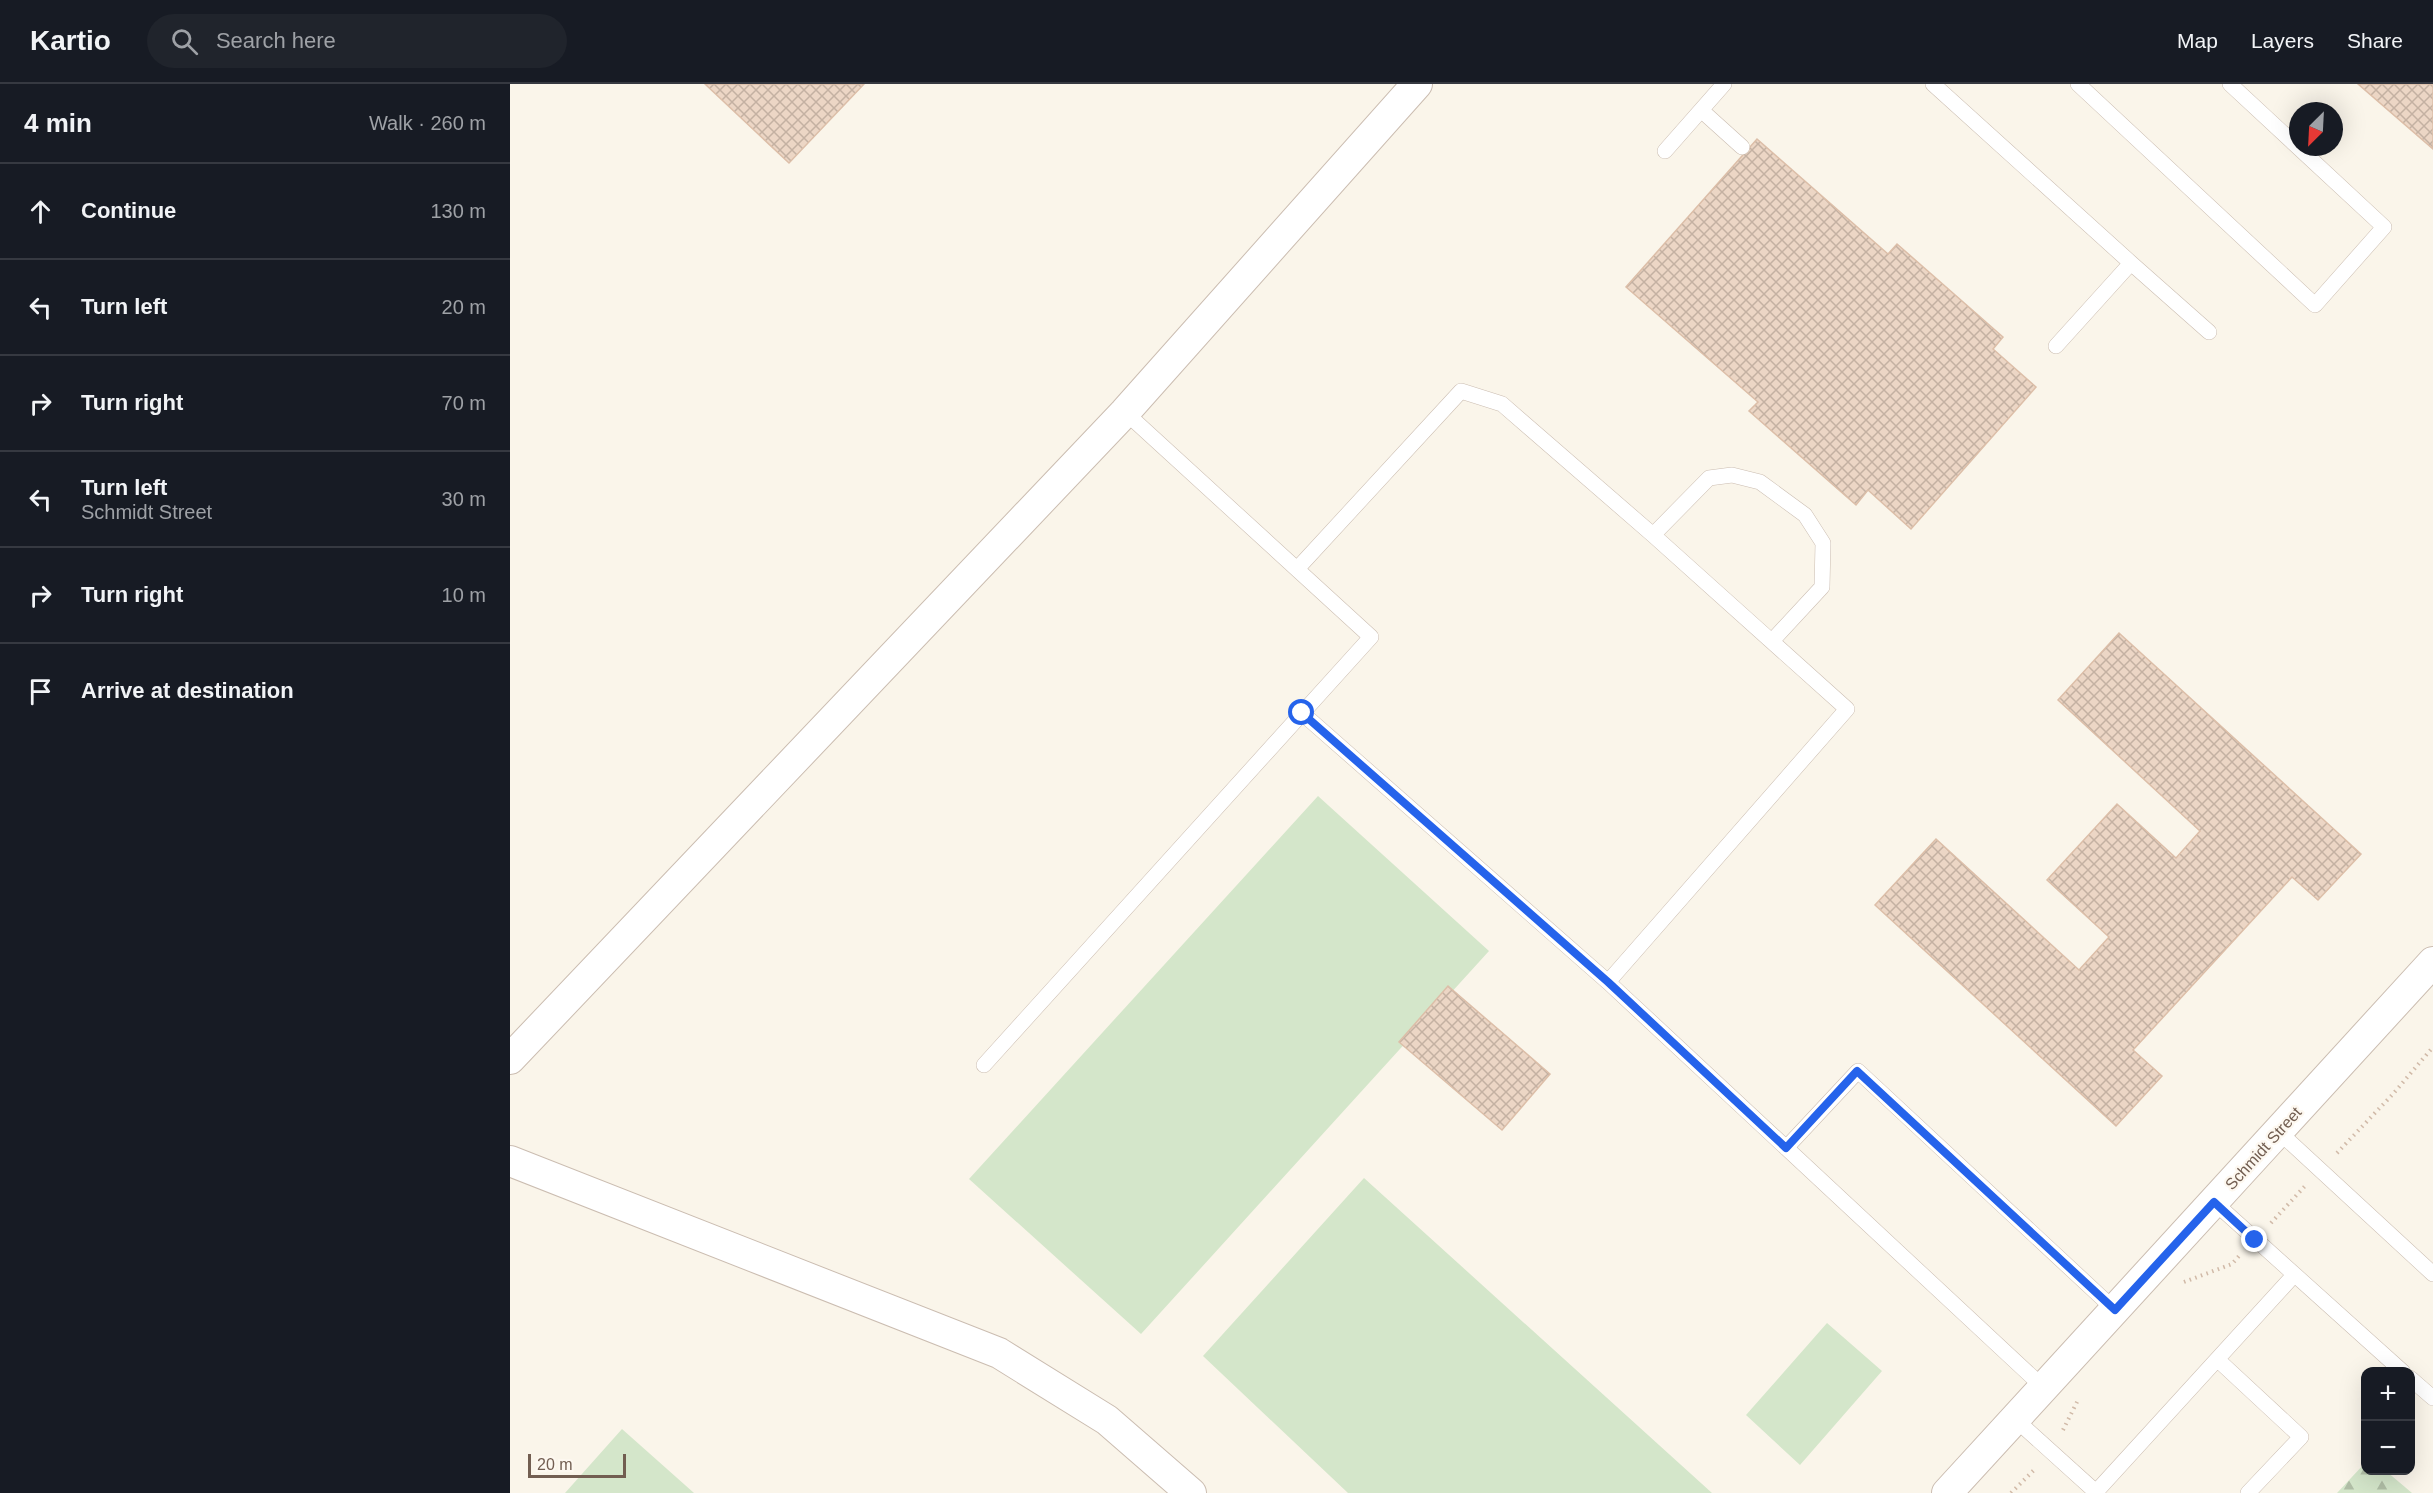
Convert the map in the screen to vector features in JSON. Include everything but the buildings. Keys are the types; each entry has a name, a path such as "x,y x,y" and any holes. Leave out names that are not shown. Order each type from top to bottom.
{"street":[{"path":"510,1059 1125,412 1417,84"},
{"name":"Schmidt Street","path":"1947,1493 2433,962"},
{"path":"510,1161 999,1353 1107,1420 1191,1493"}],"lane":[{"path":"1665,151 1725,84"},
{"path":"1933,84 2209,332"},
{"path":"2078,84 2316,305 2384,227 2230,84"},
{"path":"1701,110 1742,147"},
{"path":"2056,345 2131,263"},
{"path":"1298,568 1461,391 1502,404 1772,640 1847,709 1608,982"},
{"path":"984,1065 1371,637 1125,412"},
{"path":"1653,535 1709,478 1732,474 1760,482 1804,515 1823,543 1822,588 1772,640"},
{"path":"1302,713 1608,982 2044,1388"},
{"path":"1786,1148 1857,1071 2115,1310"},
{"path":"2278,1131 2433,1274"},
{"path":"2214,1202 2398,1367"},
{"path":"2015,1419 2096,1493 2294,1275"},
{"path":"2218,1360 2301,1437 2248,1493"},
{"path":"2415,1382 2433,1398"}],"path":[{"path":"2181,1283 2232,1264 2393,1094 2433,1047"},
{"path":"2011,1493 2052,1451 2080,1396"}],"green space":[{"path":"1318,796 1489,951 1141,1334 969,1179"},
{"path":"1364,1178 1712,1493 1348,1493 1203,1356"},
{"path":"1827,1323 1882,1371 1800,1465 1746,1415"},
{"path":"622,1429 694,1493 565,1493"},
{"path":"2361,1467 2361,1475 2391,1475 2412,1493 2337,1493"}],"route":[{"path":"1302,713 1608,982 1786,1148 1857,1071 2115,1310 2214,1202 2255,1240"}]}
